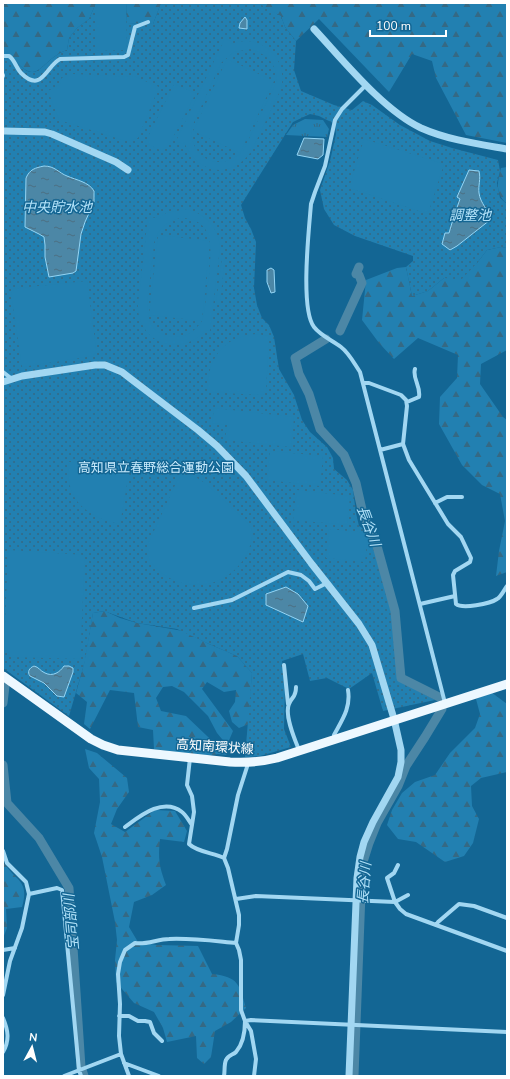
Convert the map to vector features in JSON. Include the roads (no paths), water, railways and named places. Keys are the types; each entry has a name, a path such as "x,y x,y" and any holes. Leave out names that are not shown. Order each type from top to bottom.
{"main road":[{"name":"高知南環状線","path":"3,676 91,739 103,745 118,750 247,763 276,758 507,684"}],"street":[{"path":"3,56 9,56 12,58 16,68 26,77 40,80 60,59 128,56 135,27 148,22"},
{"path":"314,29 386,104 407,120 421,128 464,141 507,149"},
{"path":"366,84 342,109 335,120 325,166 314,192 311,204 307,284 308,315 312,325 341,347 360,372 446,703"},
{"path":"3,131 45,132 52,134 116,162 128,170"},
{"path":"3,382 52,371 96,365 105,365 122,372 198,430 228,457 246,476 359,624 372,645 394,719 401,750 400,769 395,784 373,822 364,842 357,878 359,901 354,1025 349,1076"},
{"path":"407,402 419,397 420,390 414,372 415,368"},
{"path":"3,372 12,379"},
{"path":"363,383 369,383 401,395 407,402 403,444 409,460 448,524 461,537 471,558 470,562 453,575 456,604 459,607 466,607 499,599 507,586"},
{"path":"380,450 403,444"},
{"path":"435,503 446,498 462,497"},
{"path":"194,608 232,600 288,572 301,575 309,581 315,589 327,583"},
{"path":"420,604 454,596"},
{"path":"284,665 289,719 291,730 299,751"},
{"path":"288,704 296,693 296,687"},
{"path":"334,739 334,736 347,711 349,703 348,690"},
{"path":"190,758 187,785 192,796 194,812 189,844 194,848 224,858"},
{"path":"247,763 238,795 224,858 236,899 239,925 236,943 241,960 241,1010 251,1031 256,1059 254,1076"},
{"path":"125,827 145,813 155,808 164,807 173,808 183,812 192,825"},
{"path":"3,851 7,864 26,882 29,894 22,928 10,961 3,995"},
{"path":"398,865 394,873 387,878 395,902 406,914 507,951"},
{"path":"29,894 57,888 62,890 79,1070 81,1076"},
{"path":"236,899 256,896 395,902 408,895"},
{"path":"436,925 459,904 474,906 507,918"},
{"path":"129,1076 121,1054 119,1036 120,998 118,974 120,962 125,950 135,943 141,944 167,939 187,938 236,943"},
{"path":"3,950 15,948"},
{"path":"119,1016 129,1016 138,1022 145,1020 150,1022 154,1033 162,1041"},
{"path":"3,1018 7,1026 8,1034 6,1046 3,1052"},
{"path":"245,1021 251,1020 507,1032"},
{"path":"224,1076 226,1060 229,1056 235,1053 244,1037 245,1021"},
{"path":"64,1076 121,1054"},
{"path":"124,1063 160,1076"}],"water":[{"path":"245,17 247,20 247,29 239,28 240,23"},
{"path":"304,138 324,139 323,155 318,159 297,155"},
{"name":"中央貯水池","path":"44,166 51,167 64,175 86,183 94,191 94,202 81,234 76,271 73,273 49,277 45,257 44,237 25,227 26,178 33,169"},
{"name":"調整池","path":"469,170 479,171 480,197 490,220 450,250 442,244 445,233 449,233 460,199 457,197"},
{"path":"271,268 274,270 275,292 271,293 267,282 267,270"},
{"path":"286,587 298,594 308,606 303,622 266,605 266,594"},
{"path":"34,666 48,674 58,672 64,666 73,668 64,697 57,696 44,683 30,676 29,670"}],"waterway":[{"name":"長谷川","path":"340,331 362,283 359,275 356,274 359,267"},
{"name":"長谷川","path":"326,339 295,358 299,374 309,394 320,429 344,455 356,483 363,514 377,546 395,611 401,678 439,697"},
{"name":"宝司部川","path":"3,703 5,686"},
{"name":"長谷川","path":"354,1076 363,862 377,823 398,786 406,766 442,709"},
{"name":"宝司部川","path":"3,765 7,803 39,838 69,888 81,1067 84,1076"}],"park label":[{"name":"高知県立春野総合運動公園","path":"156,467"}]}
